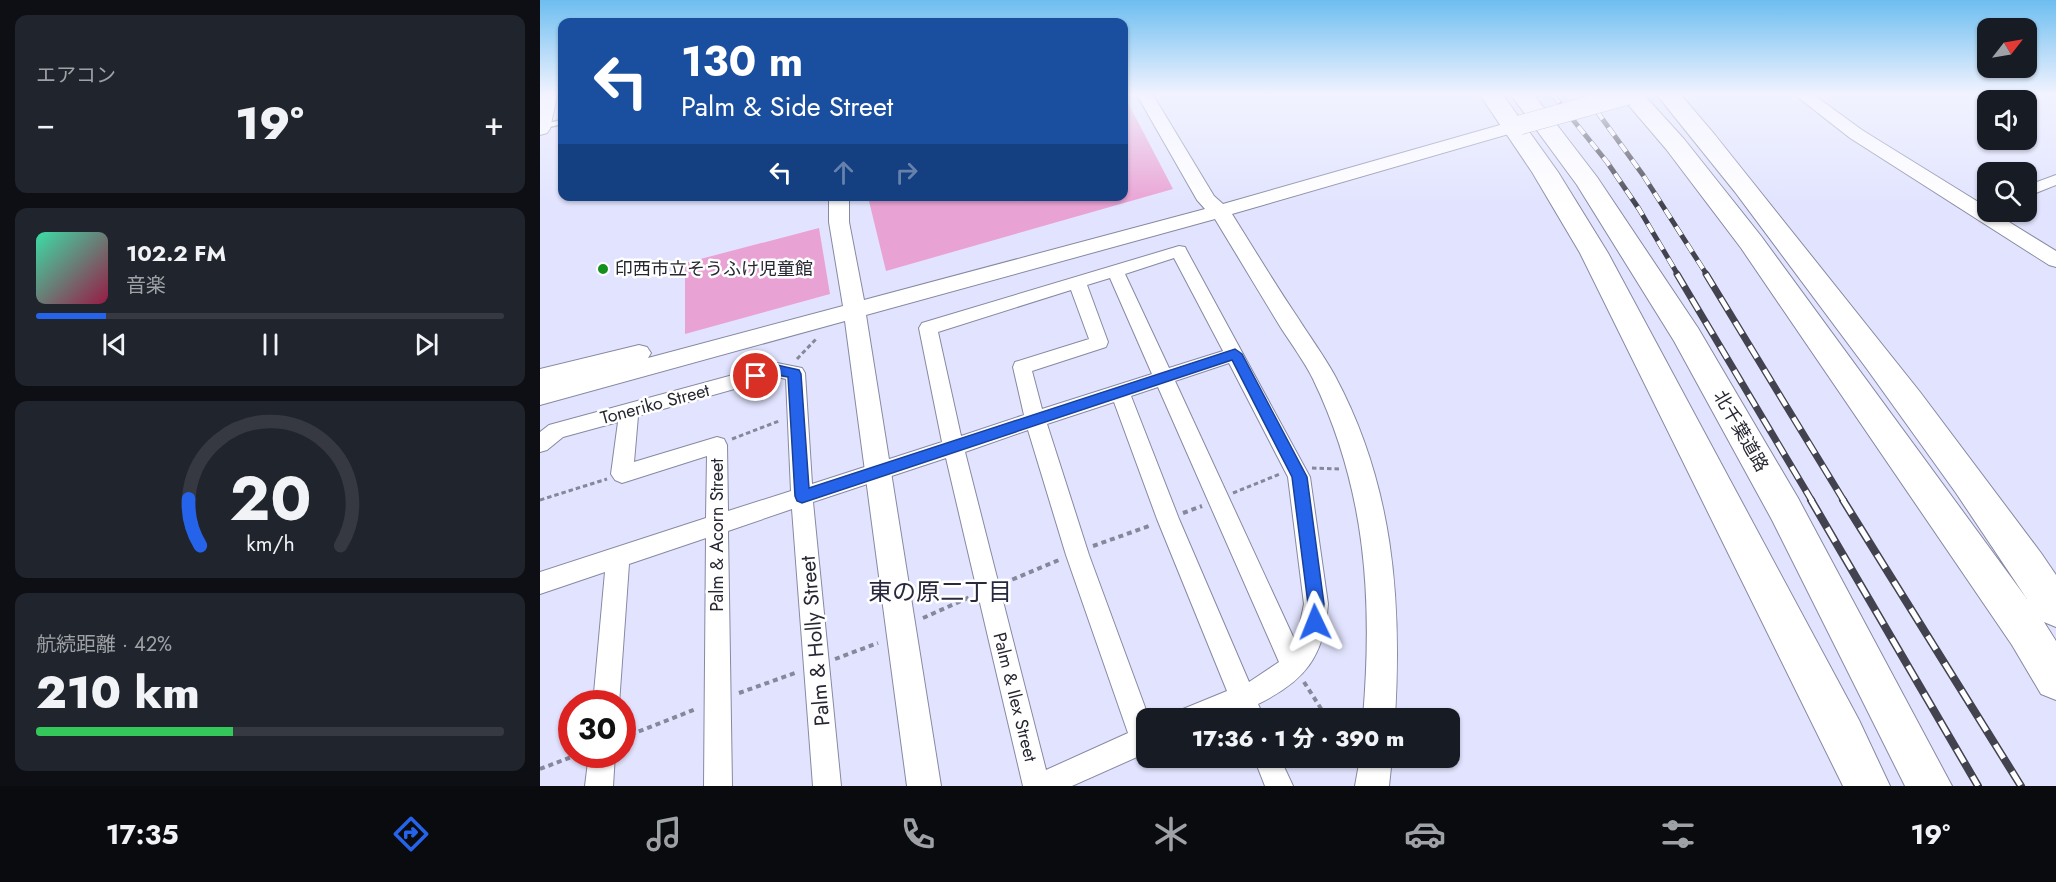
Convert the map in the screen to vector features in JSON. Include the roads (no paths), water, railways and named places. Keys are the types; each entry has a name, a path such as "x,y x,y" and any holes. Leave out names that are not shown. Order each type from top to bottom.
{"highway":[{"path":"1523,132 1594,253 1867,786"},
{"name":"北千葉道路","path":"1532,132 1588,183 1687,336 1785,509 1929,786"},
{"path":"1664,132 1751,242 2026,631 2056,679"},
{"path":"1701,132 1905,394 2006,534 2056,608"}],"street":[{"path":"1169,132 1216,202 1327,384 1359,460 1373,515 1382,580 1384,664 1380,708"},
{"path":"1179,132 1216,202"},
{"path":"540,396 854,304 1216,202 1446,132"},
{"path":"1853,132 1977,207"},
{"path":"2037,188 2056,180"},
{"path":"839,201 838,222 888,468 924,786"},
{"path":"2000,222 2056,260"},
{"path":"1136,715 1034,420 1022,367 1099,342 1077,282 1179,251 1299,477 1316,604 1315,622 1310,639 1294,668 1215,708"},
{"path":"1115,271 1294,668"},
{"name":"Palm & Ilex Street","path":"1039,786 953,446 928,328 1077,282"},
{"path":"540,378 854,304"},
{"path":"540,583 1235,354"},
{"name":"Toneriko Street","path":"540,444 556,431 777,370 795,374 802,496"},
{"path":"1120,392 1168,519 1247,708"},
{"name":"Palm & Acorn Street","path":"629,411 622,474 717,445 718,786"},
{"name":"Palm & Holly Street","path":"802,496 827,786"},
{"path":"607,690 618,557"},
{"path":"1039,786 1136,744"},
{"path":"599,786 601,768"},
{"path":"1271,768 1279,786"},
{"path":"1372,786 1375,768"}],"railway":[{"path":"1583,132 1607,162 1639,209 1678,275"},
{"path":"1612,132 1643,175 1707,275"},
{"path":"1677,274 1812,501"},
{"path":"1706,274 1844,501"},
{"path":"1811,500 1978,786"},
{"path":"1843,500 2021,786"}],"place":[{"name":"印西市立そうふけ児童館","path":"603,269"}],"district":[{"name":"東の原二丁目","path":"940,592"}]}
